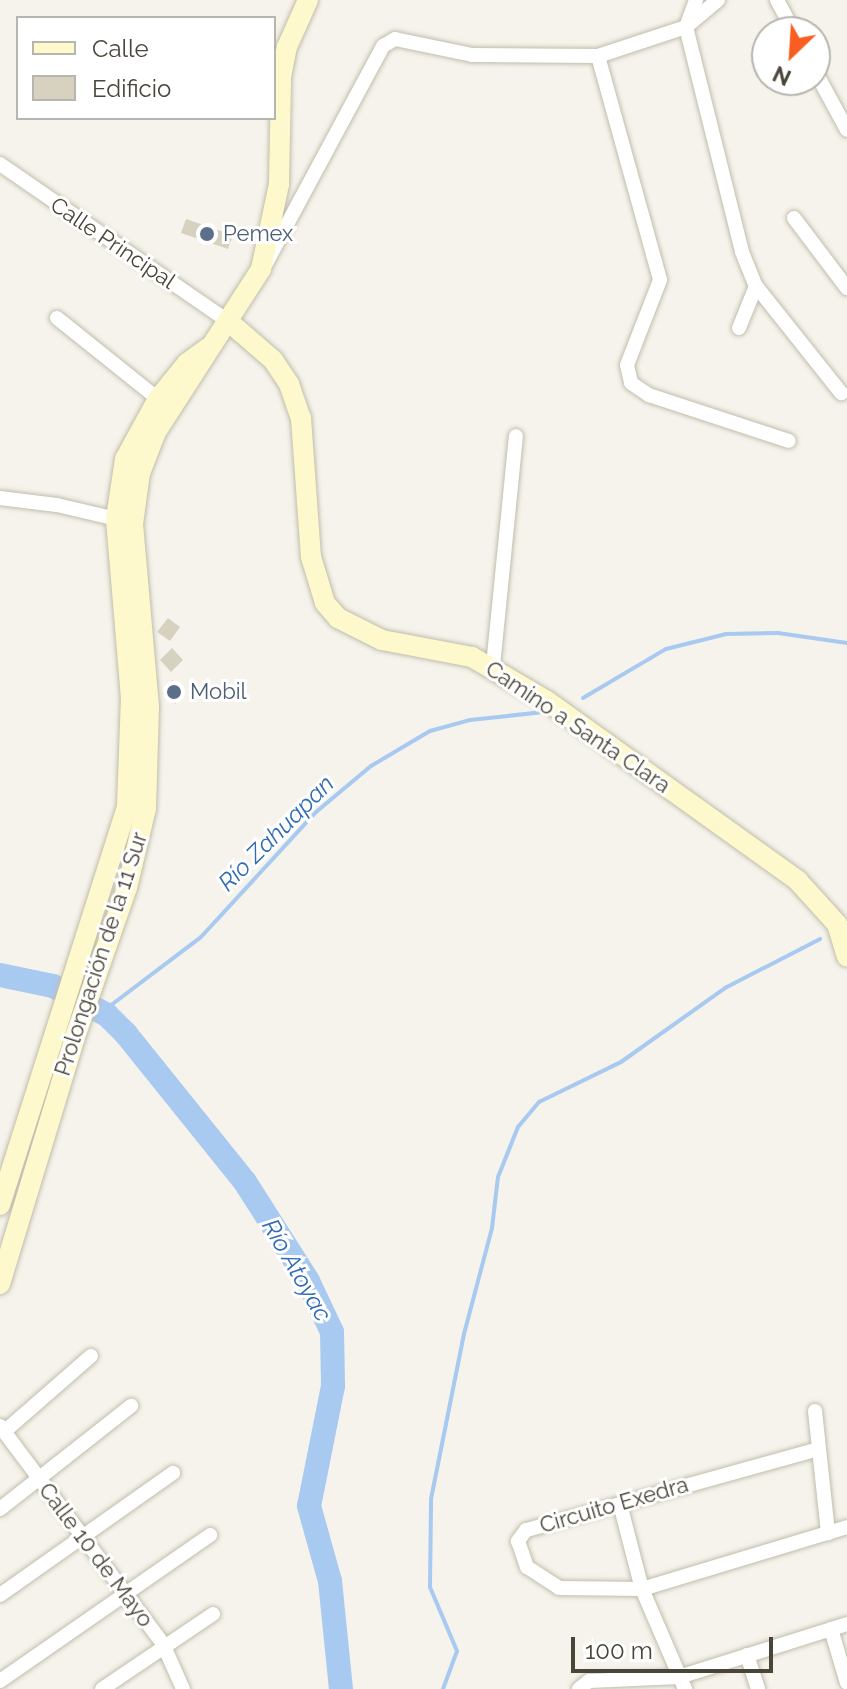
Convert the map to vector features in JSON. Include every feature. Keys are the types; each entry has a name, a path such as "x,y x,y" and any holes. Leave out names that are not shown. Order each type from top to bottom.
{"main road":[{"name":"Prolongación de la 11 Sur","path":"124,521 150,444 200,371 208,348 256,279 272,233 279,184 281,77 287,47 308,0"},
{"name":"Camino a Santa Clara","path":"228,321 273,360 301,418 311,557 325,603 366,635 493,666 798,881 837,924 847,957"},
{"name":"Prolongación de la 11 Sur","path":"0,1205 35,1132 108,941 137,807 124,521 125,459 158,399 187,363 208,348"},
{"name":"Prolongación de la 11 Sur","path":"0,1284 35,1132 87,936 137,807"}],"street":[{"path":"696,0 686,27 742,252 756,286 841,393"},
{"path":"256,279 383,46 395,39 472,55 598,56 686,27 718,0"},
{"path":"598,56 660,280 627,365 631,383 649,395 789,441"},
{"path":"829,96 847,130"},
{"name":"Calle Principal","path":"0,164 228,321"},
{"path":"279,184 303,197"},
{"path":"794,218 847,288"},
{"path":"739,328 756,286"},
{"path":"57,318 158,399"},
{"path":"493,666 516,436"},
{"path":"0,498 124,521"},
{"path":"2,1429 91,1356"},
{"path":"0,1509 131,1406"},
{"path":"815,1411 815,1450 828,1533"},
{"name":"Calle 10 de Mayo","path":"2,1429 163,1644 183,1689"},
{"name":"Circuito Exedra","path":"815,1450 526,1530 518,1541 527,1567 549,1585 642,1589 847,1527"},
{"path":"0,1595 81,1533 173,1473"},
{"path":"620,1504 642,1589 682,1683"},
{"path":"0,1681 124,1591 210,1535"},
{"path":"102,1689 163,1644 213,1614"},
{"path":"579,1689 589,1681 682,1683 747,1655 847,1624"},
{"path":"831,1629 847,1683"},
{"path":"747,1655 758,1689"}],"building":[{"name":"Pemex","path":"186,219 233,235 228,249 181,233"},
{"name":"Mobil","path":"168,618 180,627 170,641 157,632"},
{"name":"Mobil","path":"172,648 183,660 171,672 160,660"},
{"name":"Mobil","path":"172,680 185,690 175,704 162,694"}],"waterway":[{"name":"Río Zahuapan","path":"583,698 666,649 726,634 778,633 847,643"},
{"name":"Río Zahuapan","path":"102,1012 201,937 316,812 371,766 430,731 470,720 544,712"},
{"path":"443,1689 457,1651 430,1587 431,1499 464,1334 492,1228 498,1177 518,1127 539,1102 621,1062 725,988 820,939"},
{"name":"Río Atoyac","path":"0,975 53,986 107,1015 126,1034 245,1182 308,1281 332,1332 333,1386 309,1506 330,1581 341,1689"}],"place":[{"name":"Pemex","path":"207,234"},
{"name":"Mobil","path":"174,692"}]}
